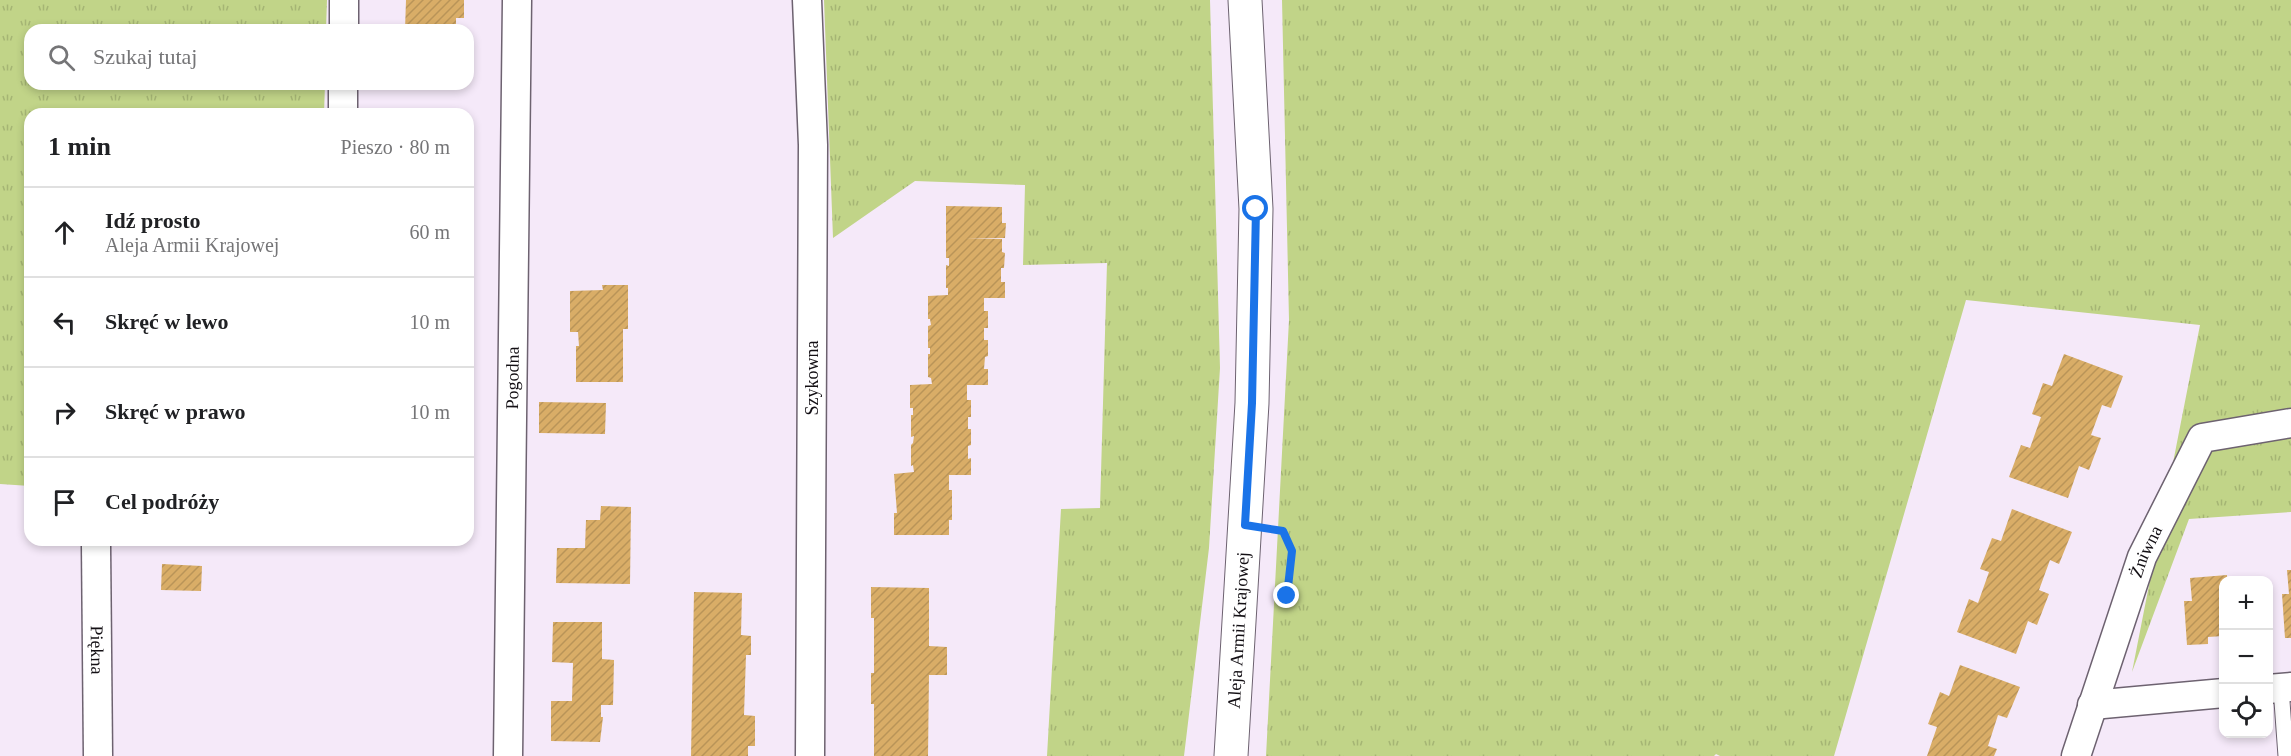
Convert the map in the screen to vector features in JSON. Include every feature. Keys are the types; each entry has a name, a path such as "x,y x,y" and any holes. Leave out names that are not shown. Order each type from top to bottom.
{"main road":[{"name":"Aleja Armii Krajowej","path":"1230,756 1252,403 1256,209 1245,0"}],"street":[{"path":"344,0 344,24"},
{"name":"Pogodna","path":"508,756 517,0"},
{"name":"Szykowna","path":"807,0 813,146 810,756"},
{"path":"343,90 343,108"},
{"name":"Żniwna","path":"2076,756 2142,557 2202,438 2291,423"},
{"name":"Piękna","path":"96,546 98,756"},
{"path":"2092,705 2219,693"}],"lane":[{"path":"2280,688 2286,756"}],"path":[{"path":"1245,525 1283,531 1292,551 1287,596"}],"green space":[{"path":"0,0 327,0 326,24 24,24 24,90 325,90 324,108 24,108 24,486 0,484"},
{"path":"824,0 1210,0 1220,368 1209,548 1184,756 1047,756 1061,509 1100,508 1107,263 1023,265 1025,185 915,181 833,238"},
{"path":"1282,0 2291,0 2291,512 2189,519 2132,672 2200,325 1966,300 1834,756 1720,756 1716,754 1714,756 1266,756 1289,320"}],"building":[{"path":"406,0 464,0 464,18 456,18 456,24 405,24"},
{"path":"946,206 1002,207 1002,223 1006,223 1005,238 966,238 1002,239 1002,252 1005,253 1004,268 1001,268 1001,282 1005,282 1005,298 984,298 984,311 988,311 988,328 984,328 984,340 988,340 988,356 985,357 984,369 988,369 988,385 967,385 967,400 971,400 968,429 971,429 971,445 968,446 968,459 971,458 971,475 949,475 949,490 952,490 952,520 949,520 949,535 894,535 894,513 897,513 894,474 914,472 913,465 911,466 911,445 914,436 911,437 913,408 910,408 910,385 932,384 931,378 928,377 930,348 928,348 928,326 931,325 928,319 928,296 948,295 948,288 946,288 946,265 949,266 949,258 946,258"},
{"path":"602,285 628,285 628,329 623,329 623,382 576,382 576,346 579,346 578,332 570,332 570,291 603,290"},
{"path":"2064,354 2123,376 2111,408 2102,405 2091,435 2101,438 2089,470 2079,466 2068,498 2009,477 2021,445 2030,448 2041,417 2032,414 2043,383 2052,386"},
{"path":"539,402 606,403 605,434 539,433"},
{"path":"601,506 631,507 630,584 556,583 557,548 585,548 586,520 600,520"},
{"path":"2012,509 2072,532 2059,564 2050,560 2039,590 2049,594 2037,625 2028,621 2016,654 1957,632 1969,599 1978,603 1989,572 1980,569 1992,538 2001,541"},
{"path":"162,564 202,566 201,591 161,590"},
{"path":"2287,570 2291,570 2291,638 2285,638 2282,594 2289,594"},
{"path":"2227,575 2219,576 2219,636 2208,637 2208,644 2187,645 2184,601 2192,601 2190,578"},
{"path":"871,587 929,588 929,646 947,647 947,675 929,675 928,756 874,756 874,704 871,704 871,673 874,673 874,618 871,618"},
{"path":"694,592 742,593 741,635 751,636 751,655 746,655 744,715 755,716 755,746 748,746 748,756 691,756"},
{"path":"553,622 602,622 602,659 614,660 613,705 601,705 601,717 603,717 600,742 551,741 551,701 572,701 573,663 552,662"},
{"path":"1960,665 2020,687 2007,718 1998,715 1988,746 1997,749 1994,756 1927,756 1937,727 1928,724 1940,692 1949,696"}],"route":[{"path":"1256,209 1252,403 1245,525 1283,531 1292,551 1287,596"}]}
